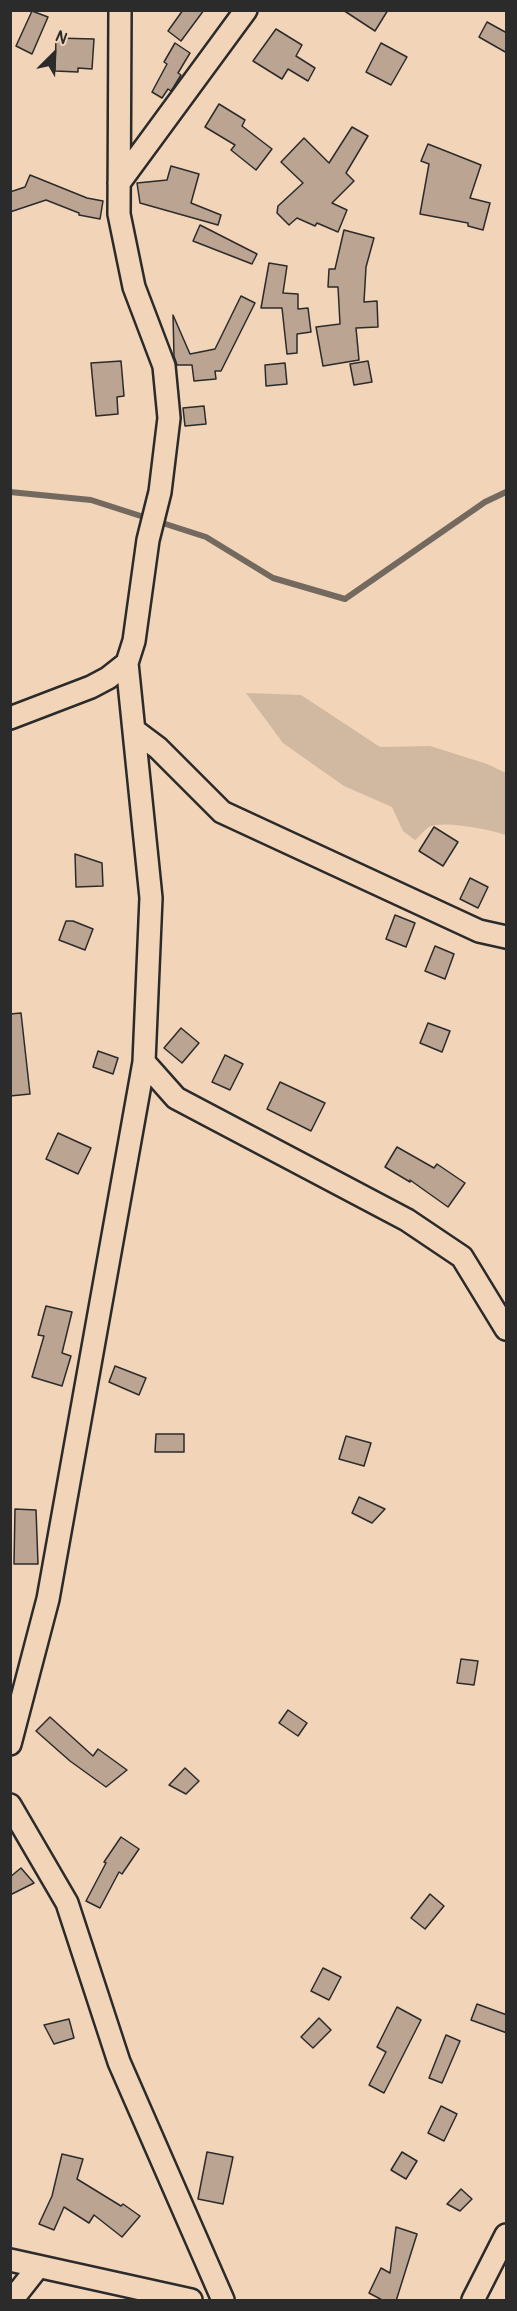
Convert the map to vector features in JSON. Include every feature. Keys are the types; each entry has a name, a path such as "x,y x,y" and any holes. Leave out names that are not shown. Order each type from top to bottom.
{"street":[{"path":"10,1744 48,1599 144,1062 151,898 127,663 134,641 148,540 160,492 169,418 164,366 134,287 119,214 120,10"},
{"path":"119,183 246,10"},
{"path":"10,718 91,687 108,678 127,663"},
{"path":"134,730 158,748 222,812 479,931 507,937"},
{"path":"144,1062 176,1098 407,1220 462,1257 507,1329"},
{"path":"10,1805 67,1903 119,2062 223,2301"},
{"path":"473,2301 507,2235"},
{"path":"10,2260 191,2301"},
{"path":"12,2301 38,2267"}],"shaded area":[{"path":"246,693 301,695 380,747 430,746 487,764 506,773 506,835 479,828 436,825 429,827 415,840 403,831 392,807 344,786 283,743"}],"building":[{"path":"183,10 204,10 181,41 168,31"},
{"path":"343,10 388,10 375,31"},
{"path":"32,11 48,17 32,54 16,46"},
{"path":"487,22 507,33 507,53 479,37"},
{"path":"276,29 302,45 296,56 315,68 308,81 288,69 282,79 253,61"},
{"path":"56,38 94,39 92,69 78,68 78,72 55,71"},
{"path":"175,43 190,53 178,73 181,75 173,88 171,91 168,89 162,98 152,92 167,64 164,62"},
{"path":"381,43 407,57 391,85 366,72"},
{"path":"219,104 245,120 242,126 272,149 256,170 231,150 235,145 205,127"},
{"path":"352,127 368,136 346,173 354,181 332,203 347,210 338,232 297,218 289,225 277,213 278,206 303,183 281,162 304,138 329,163"},
{"path":"428,144 481,165 470,198 490,203 483,230 468,226 468,223 420,214 429,164 421,161"},
{"path":"171,166 199,174 191,203 221,215 218,225 140,203 137,183 167,180"},
{"path":"30,175 87,198 103,201 100,219 79,215 79,213 46,200 10,212 10,192 25,187"},
{"path":"200,225 257,254 252,264 193,241"},
{"path":"344,230 374,238 366,267 364,302 377,301 378,327 356,328 359,360 323,366 316,327 340,324 338,287 328,287 329,269 335,269"},
{"path":"269,263 287,266 283,293 298,294 298,309 308,308 311,332 297,334 297,353 287,354 282,308 261,308"},
{"path":"241,296 255,303 221,371 215,371 216,379 194,381 192,365 177,365 174,356 173,315 190,354 215,349"},
{"path":"121,361 124,396 117,397 118,414 96,416 91,363"},
{"path":"368,361 372,382 354,385 350,364"},
{"path":"285,363 287,384 266,386 265,365"},
{"path":"204,406 206,424 185,426 183,408"},
{"path":"434,827 458,842 443,866 419,851"},
{"path":"75,854 102,863 103,886 76,887"},
{"path":"470,878 488,887 478,908 460,899"},
{"path":"395,915 415,923 406,947 386,939"},
{"path":"66,921 73,921 93,929 85,950 59,940"},
{"path":"435,946 454,954 445,979 425,971"},
{"path":"21,1013 30,1094 10,1096 10,1014"},
{"path":"428,1023 450,1031 442,1052 420,1043"},
{"path":"181,1028 199,1043 182,1063 164,1048"},
{"path":"98,1051 118,1058 113,1074 93,1067"},
{"path":"225,1055 243,1064 230,1090 212,1082"},
{"path":"280,1082 325,1103 311,1131 267,1109"},
{"path":"58,1133 91,1148 78,1174 46,1159"},
{"path":"397,1147 434,1168 437,1164 465,1183 448,1207 410,1180 410,1182 385,1167"},
{"path":"46,1306 72,1312 62,1353 71,1356 62,1386 32,1377 44,1336 38,1335"},
{"path":"115,1366 146,1378 139,1395 109,1382"},
{"path":"156,1434 184,1434 184,1452 155,1452"},
{"path":"346,1436 371,1443 364,1466 339,1459"},
{"path":"359,1497 385,1509 372,1523 352,1513"},
{"path":"15,1509 36,1510 38,1564 14,1564"},
{"path":"461,1659 478,1661 474,1685 457,1683"},
{"path":"288,1710 307,1723 298,1736 279,1723"},
{"path":"50,1717 93,1756 98,1749 127,1770 106,1787 70,1761 36,1731"},
{"path":"185,1768 199,1781 186,1794 169,1785"},
{"path":"121,1837 139,1849 122,1874 119,1872 100,1908 86,1901 106,1863 104,1862"},
{"path":"21,1868 34,1883 10,1895 10,1877"},
{"path":"430,1894 444,1906 425,1929 411,1918"},
{"path":"323,1968 341,1977 329,2000 311,1991"},
{"path":"477,2004 507,2015 507,2033 471,2020"},
{"path":"397,2007 421,2020 384,2093 369,2085 386,2052 377,2047"},
{"path":"319,2018 331,2030 313,2048 301,2037"},
{"path":"69,2019 74,2038 54,2044 44,2025"},
{"path":"446,2035 460,2041 442,2083 429,2078"},
{"path":"441,2106 457,2114 444,2141 428,2133"},
{"path":"207,2152 233,2157 223,2204 198,2199"},
{"path":"402,2152 417,2161 406,2179 391,2170"},
{"path":"62,2154 83,2159 77,2179 140,2216 122,2237 94,2215 89,2223 64,2207 54,2230 39,2224 52,2196"},
{"path":"461,2189 472,2199 460,2211 447,2204"},
{"path":"396,2227 417,2234 396,2301 384,2301 369,2293 381,2268 390,2273"}],"waterway":[{"path":"10,492 91,500 206,537 273,578 345,599 485,502 506,492"}]}
